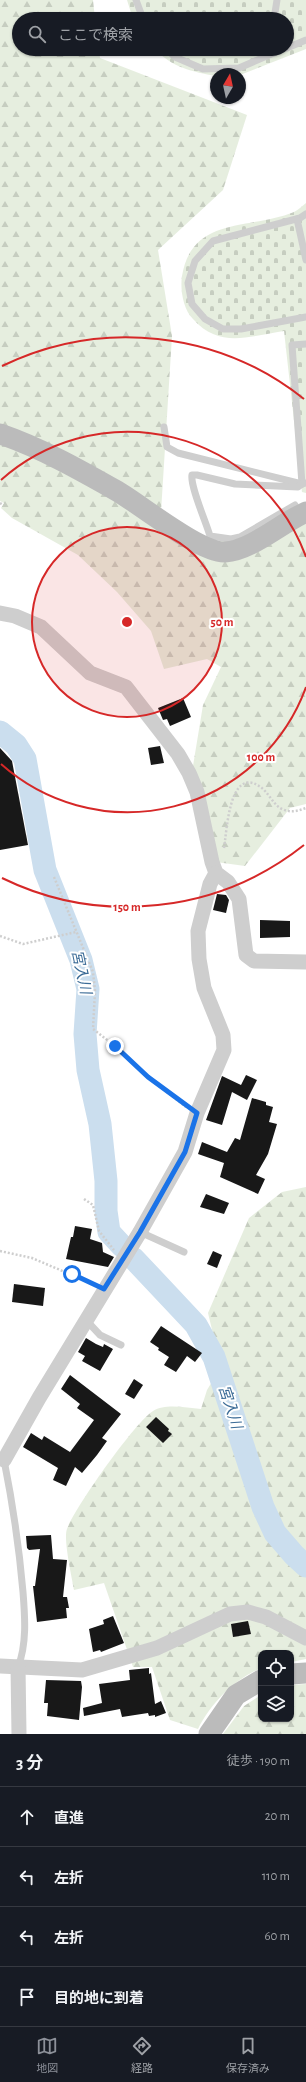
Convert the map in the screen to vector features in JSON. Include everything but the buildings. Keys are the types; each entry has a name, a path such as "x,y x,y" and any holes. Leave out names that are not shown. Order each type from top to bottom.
{"street":[{"path":"0,434 30,444 119,492 206,548 224,552 241,549 300,508"},
{"path":"0,613 15,616 41,627 90,673 126,687 178,754 189,773 197,792 212,862 216,873 228,882 239,899 246,955 254,961 306,962"},
{"path":"2,1455 140,1232 185,1152 197,1113 224,1050 223,1035 204,988 199,958 198,931 210,884 216,873"},
{"path":"0,1666 82,1670 157,1648 230,1614 248,1612 266,1617 306,1638"},
{"path":"18,1667 19,1734"},
{"path":"294,1674 306,1673"},
{"path":"209,1734 236,1695 258,1682"}],"lane":[{"path":"136,0 140,12"},
{"path":"275,12 277,0"},
{"path":"294,45 306,40"},
{"path":"174,56 203,69 240,68 262,56"},
{"path":"306,214 297,219 213,241 195,261 188,283 192,304 205,319 223,329 241,329 306,317"},
{"path":"297,219 306,260"},
{"path":"304,484 292,345 306,344"},
{"path":"164,427 167,447 178,453 304,484"},
{"path":"300,508 240,537 231,539 210,536 196,492 190,483 192,476 197,475 235,484 298,487 304,484"},
{"path":"140,1232 184,1252"},
{"path":"86,1320 100,1335 121,1345"},
{"path":"2,1455 19,1541 24,1613 23,1654 18,1667"}],"path":[{"path":"224,849 234,792 241,784 250,782 259,786 281,809 292,812 306,808"},
{"path":"54,876 93,972 95,991 93,1029 115,1046 148,1077 197,1113"},
{"path":"0,936 23,944 64,936 76,932"},
{"path":"84,1198 93,1205 97,1224 104,1239 124,1258"},
{"path":"0,1251 32,1258 104,1289"}],"green space":[{"path":"0,0 93,0 94,12 12,12 12,56 100,56 100,58 210,101 210,104 219,104 247,115 223,190 158,250 172,336 161,512 0,428"},
{"path":"127,0 306,0 306,49 294,54 294,12 131,12"},
{"path":"162,56 288,56 246,73 246,68 210,68 210,75 183,68"},
{"path":"306,203 306,493 302,492 284,331 236,338 213,334 203,328 190,315 183,299 181,287 182,276 188,256 198,243 210,234 226,228 294,212"},
{"path":"0,440 23,446 193,547 306,520 306,804 290,808 245,866 216,862 192,772 203,705 221,667 207,659 164,669 151,631 117,592 78,555 12,518 1,508 4,503 0,501"},
{"path":"306,1187 306,1659 294,1661 294,1650 258,1650 258,1670 242,1679 224,1693 203,1719 198,1729 170,1720 152,1667 133,1667 104,1583 74,1590 67,1550 66,1534 72,1519 93,1486 144,1418 153,1411 164,1407 201,1409 207,1390 221,1367 208,1313 249,1218 282,1192"},
{"path":"306,1684 306,1734 223,1734 244,1706 258,1697 258,1722 294,1722 294,1685"}],"waterway":[{"name":"宮入川","path":"0,732 16,745 25,759 45,870 81,960 88,989 85,1034 88,1070 100,1124 106,1181 106,1211 109,1232 122,1246"},
{"name":"宮入川","path":"134,1259 196,1325 214,1357 263,1507 275,1533 294,1555 306,1566"}],"route":[{"path":"72,1274 104,1289 140,1232 185,1152 197,1113 189,1109 148,1077 115,1046"}]}
